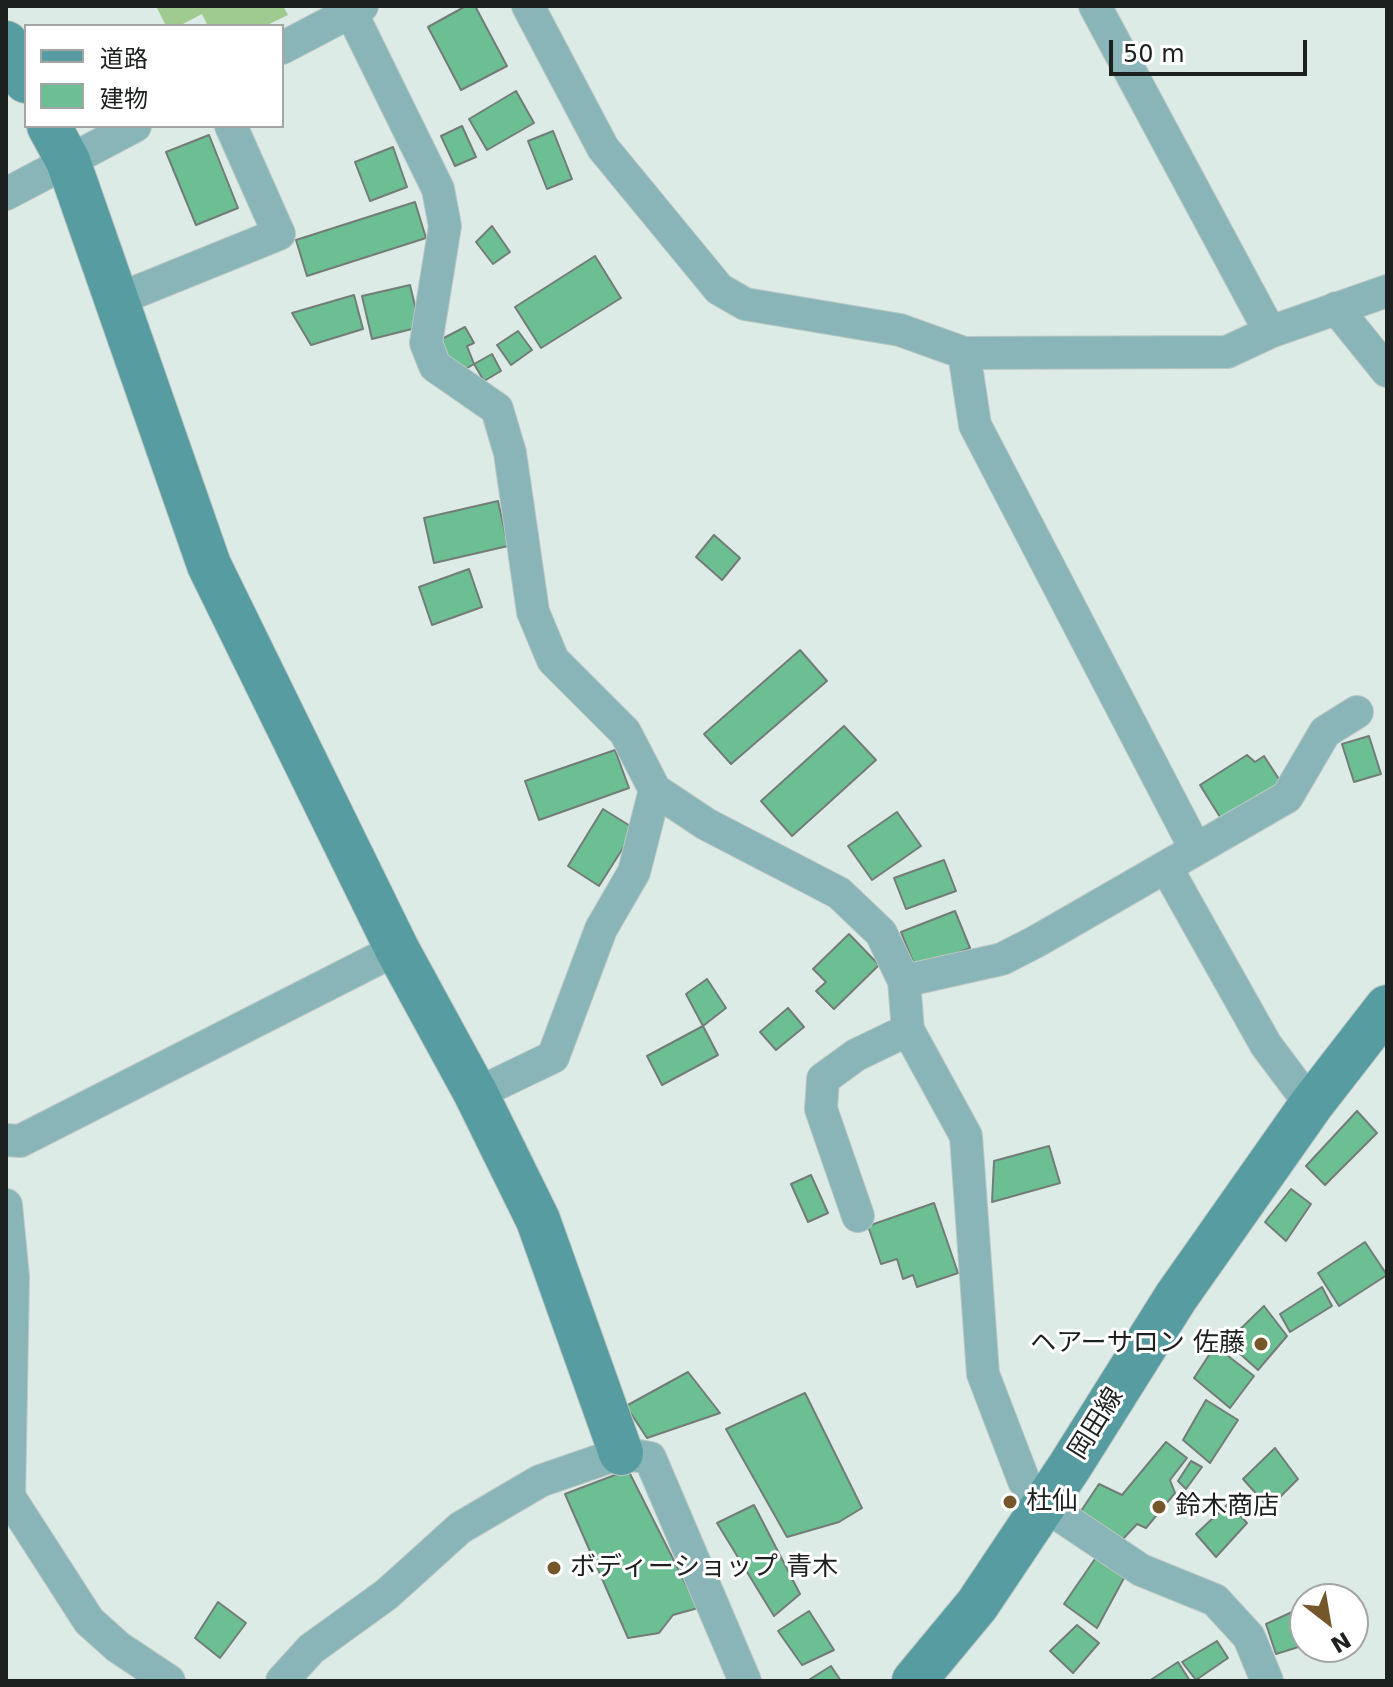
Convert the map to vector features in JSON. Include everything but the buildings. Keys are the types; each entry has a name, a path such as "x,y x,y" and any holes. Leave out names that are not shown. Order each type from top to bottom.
{"street":[{"path":"528,6 603,148 719,289 745,304 900,330 964,353 1227,352 1270,332 1387,291"},
{"path":"1095,6 1270,332"},
{"path":"284,47 356,9 438,189 445,226 426,343 435,366 497,409 510,453 533,612 553,660 625,732 655,790 706,824 839,893 881,933 904,981 908,1030 966,1136 983,1374 1024,1481 1044,1505 1141,1570 1215,1600 1249,1637 1267,1681"},
{"path":"6,43 24,77"},
{"path":"6,194 59,144 127,128"},
{"path":"116,300 279,234 232,128"},
{"path":"59,144 209,565 397,949 476,1094 538,1220 621,1453"},
{"path":"1336,308 1387,371"},
{"path":"964,353 975,425 1195,848"},
{"path":"904,981 1002,959 1287,797 1325,732 1357,712"},
{"path":"476,1094 553,1057 601,929 634,872 655,790"},
{"path":"1166,867 1266,1045 1311,1105"},
{"path":"6,1140 20,1141 397,949"},
{"name":"岡田線","path":"923,1678 977,1605 1044,1505 1176,1297 1311,1105 1387,1007"},
{"path":"858,1216 821,1109 823,1079 856,1055 908,1030"},
{"path":"6,1205 13,1277 8,1494 89,1621 118,1647 169,1681"},
{"path":"282,1681 311,1649 387,1594 460,1528 540,1481 621,1453 650,1458 745,1681"}],"green space":[{"path":"156,6 283,6 288,15 269,24 207,24 202,14 183,24 165,24"}],"place":[{"name":"ヘアーサロン 佐藤","path":"1261,1344"},
{"name":"杜仙","path":"1010,1502"},
{"name":"鈴木商店","path":"1159,1507"},
{"name":"ボディーショップ 青木","path":"554,1568"}]}
